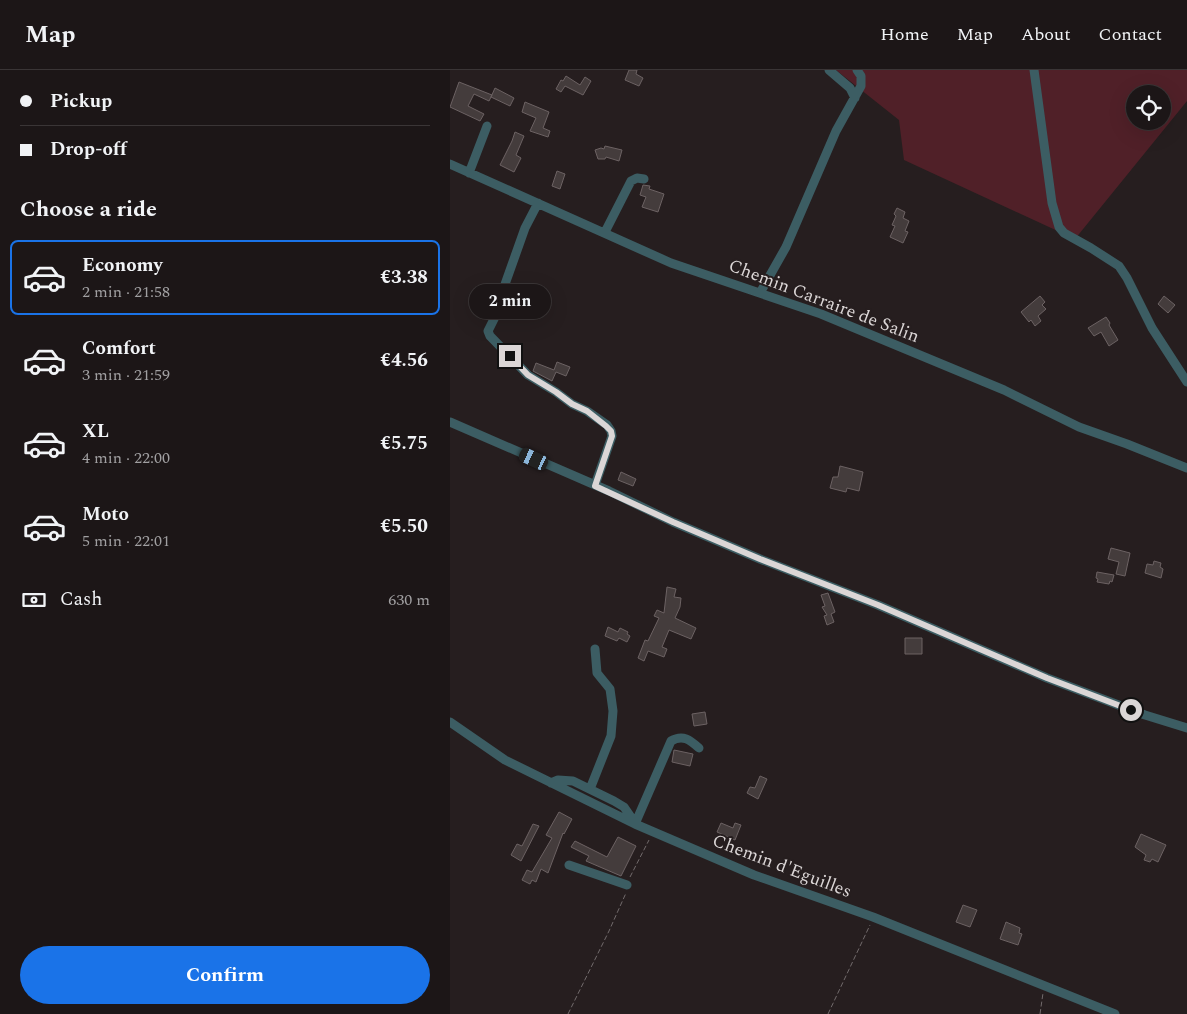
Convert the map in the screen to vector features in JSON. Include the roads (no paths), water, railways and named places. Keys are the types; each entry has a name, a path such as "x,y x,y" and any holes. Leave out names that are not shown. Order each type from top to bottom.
{"street":[{"path":"828,70 850,88 855,98"},
{"path":"760,293 786,247 836,131 861,86 862,80 857,70"},
{"path":"1034,70 1052,203 1059,228 1064,233 1119,266 1152,328 1187,382"},
{"path":"470,173 488,126"},
{"name":"Chemin Carraire de Salin","path":"450,164 671,263 821,314 1004,390 1079,428 1127,444 1187,468"},
{"path":"605,232 631,181 637,178 644,180"},
{"path":"538,203 525,228 488,331 490,336 528,375 572,404 587,411 611,431 612,436 595,486"},
{"path":"450,422 760,559 878,605 1047,678 1145,715 1187,728"},
{"path":"590,789 611,736 613,711 610,689 597,673 595,649"},
{"name":"Chemin d'Eguilles","path":"450,722 505,760 635,824 754,875 873,917 1115,1014"},
{"path":"635,824 671,741 677,737 689,739 699,748"},
{"path":"551,782 573,780 624,807 635,824"},
{"path":"569,865 627,885"}]}
